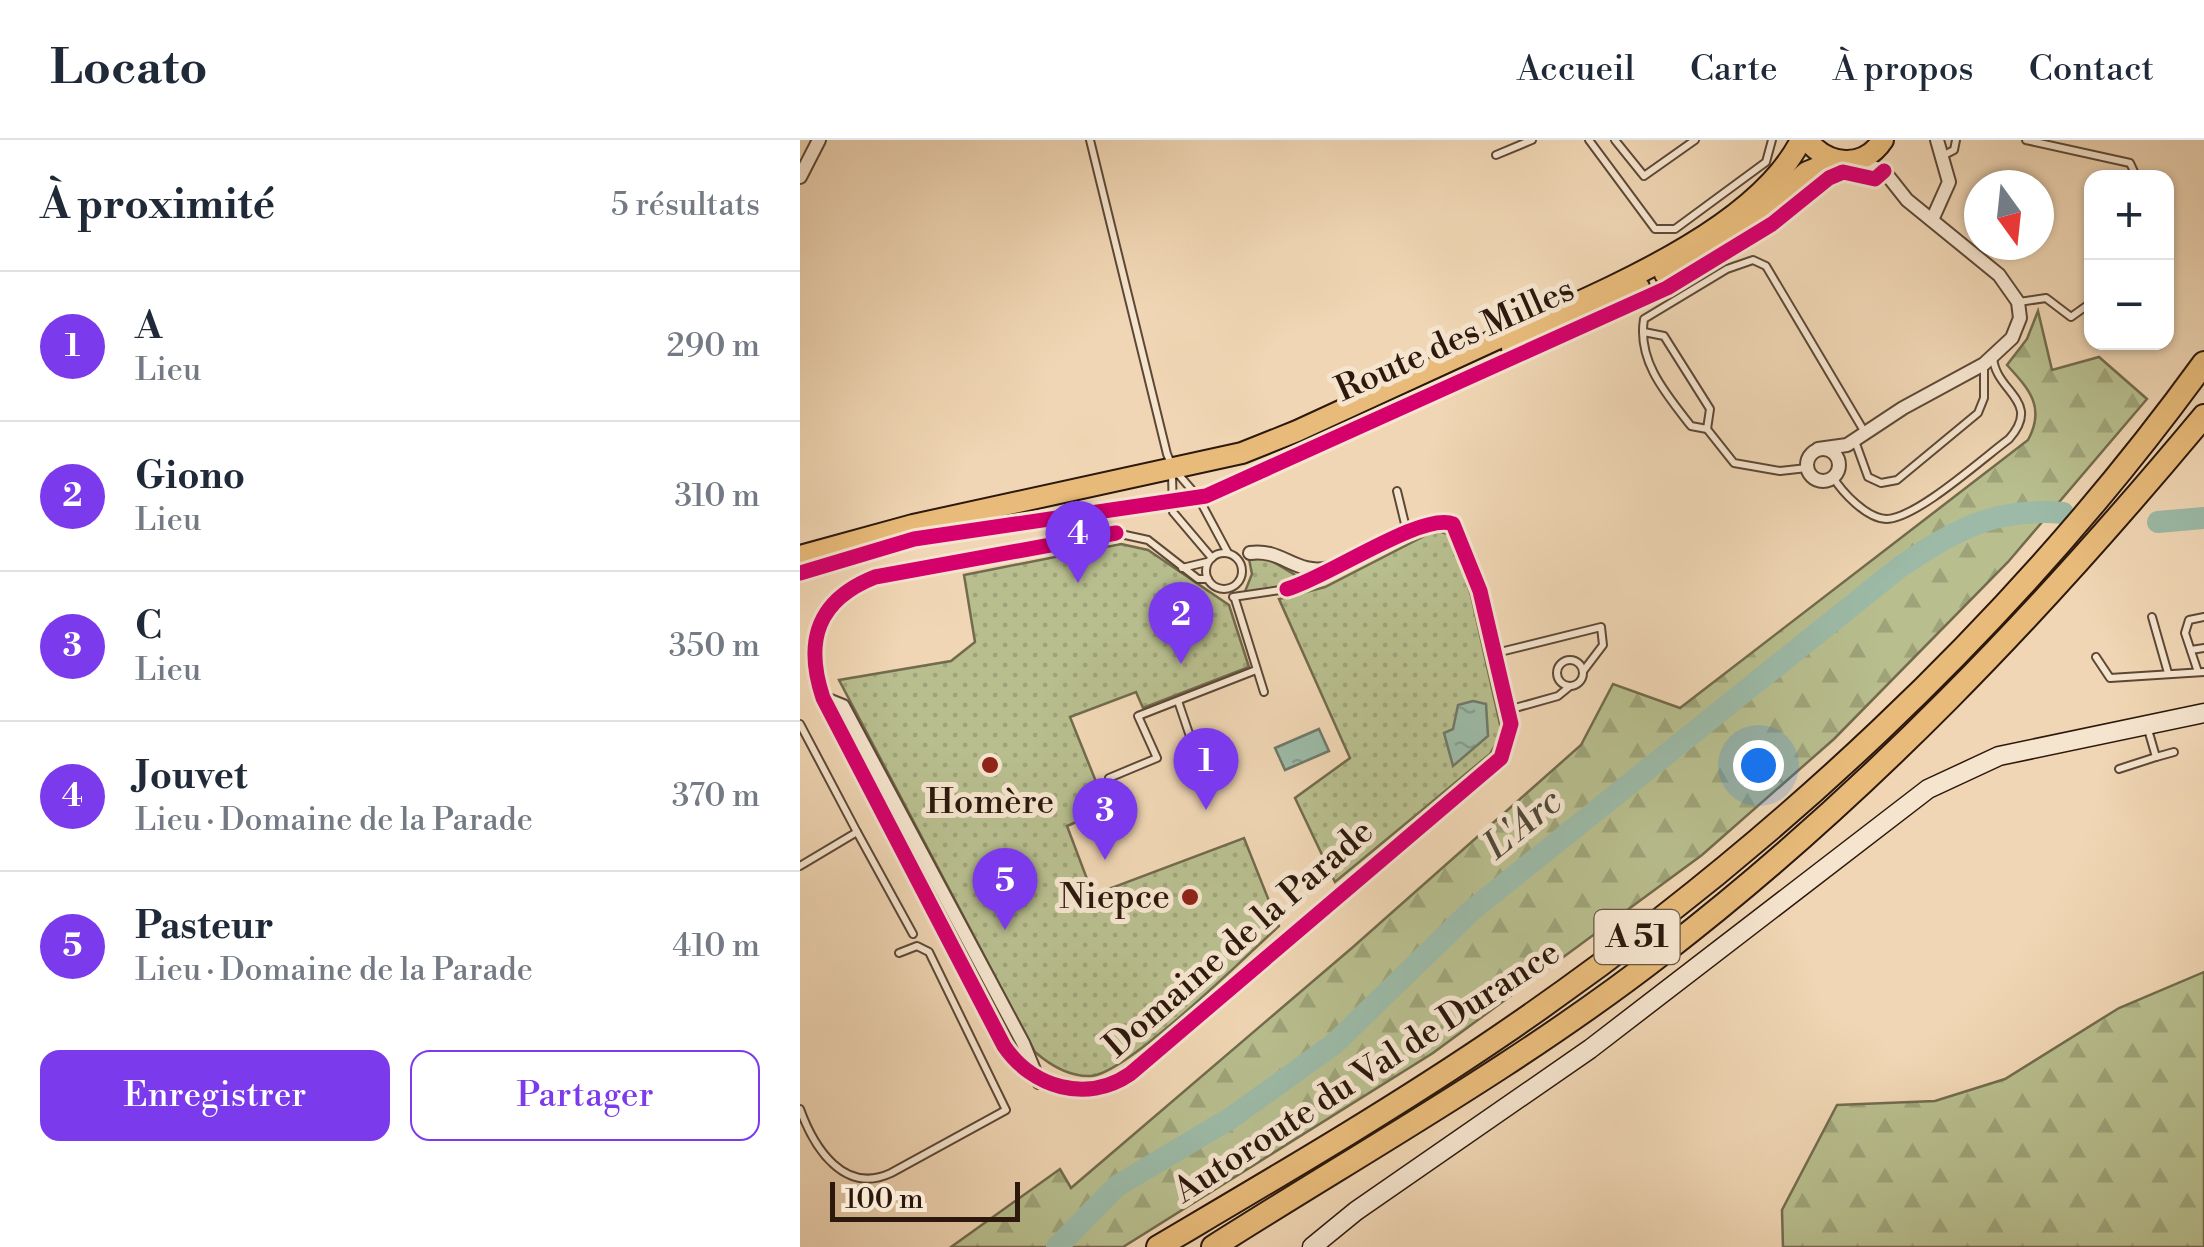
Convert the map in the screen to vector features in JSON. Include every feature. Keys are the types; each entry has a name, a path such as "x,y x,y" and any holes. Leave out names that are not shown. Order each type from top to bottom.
{"highway":[{"name":"Autoroute du Val de Durance","path":"1158,1247 1500,1036 1641,933 1853,753 2054,548 2204,363"},
{"name":"Autoroute du Val de Durance","path":"1226,1244 1433,1114 1661,955 1774,864 1937,712 2093,548 2204,416"}],"main road":[{"name":"Route des Milles","path":"1176,476 1297,432 1660,262 1764,190 1785,170 1804,140"},
{"path":"1804,140 1844,160"},
{"name":"Route des Milles","path":"800,556 913,525 1176,476 1304,442 1596,310 1738,230 1807,172 1870,154 1884,140"},
{"path":"1312,1247 1356,1211 1606,1037 1928,788 1999,756 2204,714"}],"street":[{"path":"800,176 819,140"},
{"path":"1884,140 1884,171"},
{"path":"1932,220 1949,182 1937,140"},
{"path":"1844,160 1884,171 1907,200 2000,275 2018,302 2020,318 2012,338 1988,360 1855,439 1818,449 1810,455 1807,468 1819,480 1836,471 1855,439"},
{"path":"1818,449 1834,453 1836,471"},
{"name":"Domaine de la Parade","path":"1116,533 875,577 853,586 819,626 812,647 812,666 823,698 1004,1046 1024,1072 1039,1082 1076,1088 1114,1086 1501,758 1510,736 1508,710 1459,530 1440,520 1287,589"},
{"name":"Domaine de la Parade","path":"1250,553 1276,552 1291,566 1315,572 1346,565"}],"lane":[{"path":"1090,140 1176,476 1170,503 1178,521 1210,560 1208,579"},
{"path":"1496,155 1532,140"},
{"path":"1589,140 1655,229 1675,229 1766,162 1772,140"},
{"path":"1615,140 1644,176 1695,140"},
{"path":"1944,155 1954,150 1956,140"},
{"path":"2026,140 2130,163 2133,170"},
{"path":"1807,468 1780,471 1734,463 1707,429 1691,426 1649,366 1642,343 1644,319 1727,269 1753,260 1766,266 1855,439 1868,477 1881,483 1897,480 1981,408 1988,360"},
{"path":"2018,302 2046,298 2071,317 2084,308"},
{"path":"1644,332 1664,336 1710,410 1707,429"},
{"path":"1836,471 1844,495 1870,514 1893,518 1913,510 2009,439 2020,426 2021,410 2015,394 1988,360"},
{"path":"1176,476 1198,498 1230,554 1240,562 1242,574 1236,585 1226,590"},
{"path":"1397,491 1407,533"},
{"name":"Domaine de la Parade","path":"1116,533 1148,540 1198,579 1208,579 1236,600 1287,589"},
{"name":"Domaine de la Parade","path":"1182,568 1230,554 1250,553"},
{"path":"1236,600 1264,692"},
{"path":"2152,617 2168,673"},
{"path":"2096,657 2110,678 2201,672 2185,633 2189,620 2204,617"},
{"path":"1495,653 1601,628 1603,645 1584,670 1581,682 1558,696 1508,710"},
{"path":"2191,650 2204,648"},
{"path":"1570,687 1559,680 1558,667 1574,660 1584,670"},
{"path":"1108,778 1157,758 1138,716 1256,670"},
{"path":"1178,701 1198,760 1212,761 1221,779 1212,783"},
{"path":"800,724 913,934"},
{"path":"2146,725 2156,757"},
{"path":"2119,769 2174,752"},
{"path":"800,866 856,832"},
{"path":"800,1109 822,1154 834,1167 870,1180 891,1174 1006,1110 929,952 917,946 900,953"}],"green space":[{"path":"2038,311 2052,370 2099,357 2147,399 2008,562 1834,739 1702,855 1433,1053 1123,1247 951,1247 1060,1169 1071,1188 1581,745 1613,684 1680,708 2028,440 2035,408 2028,391 2007,365 2027,339"},
{"path":"1436,530 1450,535 1471,595 1502,733 1490,754 1335,882 1295,798 1350,758 1279,599 1325,587"},
{"path":"1121,544 1148,550 1229,605 1249,667 1143,708 1136,692 1070,717 1107,809 1067,826 1093,895 1244,838 1279,926 1158,1036 1108,1070 1083,1076 1061,1069 1035,1052 839,680 951,661 975,642 964,575"},
{"path":"1264,556 1300,578 1299,584 1244,594 1252,574 1249,559"},
{"path":"2204,972 2204,1247 1783,1247 1782,1210 1837,1105 1935,1101 2005,1079 2119,1008"}],"water":[{"path":"1473,701 1486,704 1488,736 1453,766 1444,733 1453,729 1458,705"},
{"path":"1319,729 1329,751 1285,770 1275,748"}],"waterway":[{"name":"L'Arc","path":"1057,1247 1117,1186 1231,1118 1334,1044 1471,911 1900,567 1976,524 2016,514 2063,513"},
{"name":"L'Arc","path":"2158,522 2204,518"}],"cycle path":[{"path":"800,573 914,539 1206,496 1667,288 1772,224 1829,178 1843,172 1875,179 1884,171"},
{"path":"1116,533 875,577 855,586 828,610 816,641 817,677 823,698 1004,1046 1029,1072 1061,1087 1096,1088 1130,1074 1501,758 1511,724 1480,591 1453,524 1420,527 1397,536 1287,589"}],"place":[{"name":"Jouvet","path":"1078,583"},
{"name":"Giono","path":"1181,664"},
{"name":"Homère","path":"990,765"},
{"name":"A","path":"1206,810"},
{"name":"C","path":"1105,860"},
{"name":"Niepce","path":"1190,897"},
{"name":"Pasteur","path":"1005,930"}]}
